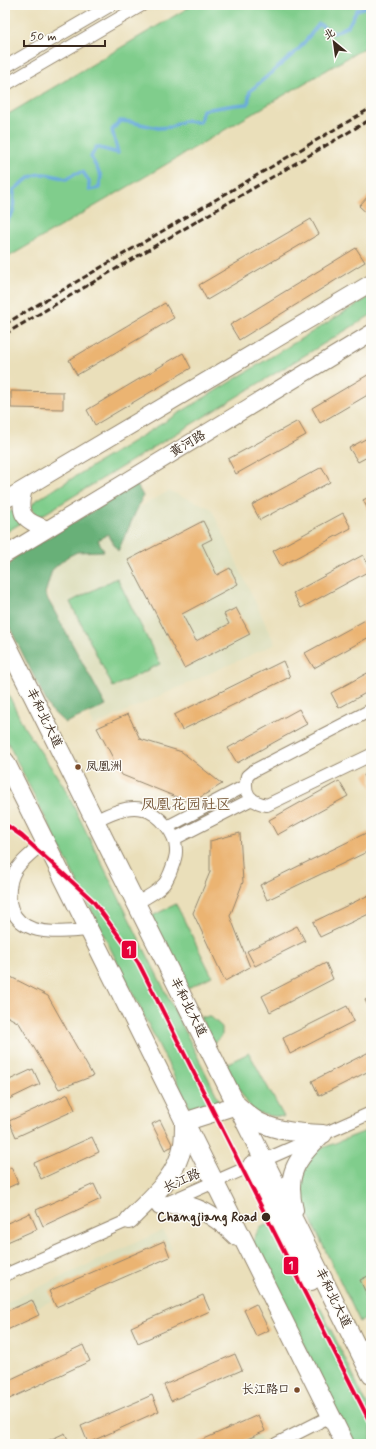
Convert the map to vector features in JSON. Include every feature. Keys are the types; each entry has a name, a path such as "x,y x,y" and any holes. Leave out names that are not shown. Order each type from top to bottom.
{"highway":[{"name":"丰和北大道","path":"5,640 237,1105 258,1162 298,1228 371,1375"},
{"path":"5,666 33,722 74,779"},
{"path":"5,761 345,1444"},
{"path":"184,1122 237,1105 258,1121 277,1129 322,1134"},
{"path":"129,1220 167,1182 177,1163 183,1144 184,1122"},
{"path":"298,1228 291,1197 292,1176 298,1160 308,1147 322,1134"},
{"path":"258,1162 315,1290 332,1297"},
{"path":"160,1206 184,1204 199,1210 221,1221 246,1246"}],"main road":[{"path":"5,500 371,282"},
{"name":"黄河路","path":"5,555 371,333"},
{"path":"5,494 24,488"},
{"path":"24,488 21,502 22,511 27,519 34,525 48,529"}],"street":[{"path":"5,67 111,5"},
{"path":"5,85 142,5"},
{"path":"371,710 253,771 247,776 245,786 247,792 257,804 267,806 371,755"},
{"path":"167,827 245,786"},
{"path":"174,839 252,799"},
{"path":"95,821 107,814 120,810 142,808 158,818 167,827 174,839 176,853 165,884 149,896 136,903"},
{"path":"5,923 11,914 9,890 12,875 22,861 45,842"},
{"path":"11,914 27,926 41,930 89,930"},
{"name":"长江路","path":"5,1275 371,1113"},
{"path":"276,1444 331,1416"}],"shaded area":[{"path":"169,491 211,508 275,644 93,726 38,562"},
{"path":"163,1230 172,1249 5,1321 5,1303"},
{"path":"255,1428 263,1444 223,1444"}],"green space":[{"path":"193,5 371,5 371,44 5,259 5,116"},
{"path":"371,296 371,315 41,516 35,515 31,507 35,501"},
{"path":"137,485 143,496 118,551 108,534 98,540 104,551 77,552 67,557 52,570 45,594 106,706 65,723 50,709 5,617 5,572 14,558"},
{"path":"16,508 21,523 5,533 5,515"},
{"path":"117,578 160,664 113,687 70,602"},
{"path":"5,687 24,727 63,785 220,1102 195,1118 5,737"},
{"path":"176,904 212,976 186,989 150,917"},
{"path":"200,1017 211,1017 222,1027 222,1035 214,1043"},
{"path":"249,1053 284,1117 256,1112 248,1104 240,1090 226,1064"},
{"path":"371,1129 371,1316 360,1322 301,1200 299,1188 304,1171 315,1151"},
{"path":"266,1225 276,1227 283,1233 312,1300 320,1307 371,1413 371,1444 353,1444 253,1244 256,1234 263,1226"}],"building":[{"path":"371,193 371,217 359,206"},
{"path":"311,219 319,234 207,300 199,285"},
{"path":"356,248 365,262 239,340 230,325"},
{"path":"165,303 174,318 77,375 69,360"},
{"path":"183,353 191,368 95,425 87,410"},
{"path":"371,373 371,393 320,423 312,408"},
{"path":"11,391 63,392 63,409 11,408"},
{"path":"298,421 306,435 236,474 228,459"},
{"path":"371,436 371,455 358,462 349,448"},
{"path":"322,467 330,482 260,520 252,505"},
{"path":"371,496 371,515 363,500"},
{"path":"343,513 351,528 281,566 273,551"},
{"path":"203,521 212,539 202,544 217,575 230,568 238,584 182,614 196,641 229,624 224,614 236,608 250,634 184,668 128,560"},
{"path":"363,555 371,570 301,608 293,593"},
{"path":"371,617 371,636 314,668 305,653"},
{"path":"283,661 290,677 182,730 174,715"},
{"path":"371,671 371,690 339,708 331,693"},
{"path":"299,709 307,724 237,763 228,748"},
{"path":"128,714 140,739 182,752 222,784 191,803 122,775 97,728"},
{"path":"371,771 371,788 364,775"},
{"path":"339,781 348,796 277,835 269,820"},
{"path":"368,832 371,837 371,850 267,900 260,885"},
{"path":"240,833 243,882 230,916 250,967 225,981 193,913 210,872 210,841"},
{"path":"371,894 371,913 320,937 313,922"},
{"path":"297,926 305,941 255,966 247,951"},
{"path":"326,963 333,979 270,1012 262,996"},
{"path":"5,974 48,996 93,1076 59,1089 19,1023 5,1015"},
{"path":"371,997 371,1012 365,1000"},
{"path":"347,1006 354,1021 290,1054 283,1038"},
{"path":"371,1051 371,1070 319,1096 312,1081"},
{"path":"33,1069 40,1084 5,1101 5,1082"},
{"path":"68,1094 75,1110 16,1137 9,1121"},
{"path":"160,1120 173,1146 165,1150 152,1124"},
{"path":"92,1137 99,1152 41,1179 34,1163"},
{"path":"11,1167 18,1183 5,1189 5,1170"},
{"path":"94,1184 101,1199 43,1226 36,1210"},
{"path":"30,1213 37,1229 5,1243 5,1224"},
{"path":"164,1241 170,1257 56,1307 49,1291"},
{"path":"370,1275 371,1276 371,1304 360,1280"},
{"path":"203,1295 210,1311 138,1343 131,1327"},
{"path":"32,1300 39,1315 5,1331 5,1312"},
{"path":"256,1304 269,1330 256,1336 244,1310"},
{"path":"83,1345 90,1361 5,1401 5,1382"},
{"path":"235,1354 242,1370 171,1401 164,1385"},
{"path":"152,1395 159,1411 88,1443 81,1426"},
{"path":"258,1415 265,1431 237,1444 193,1444"},
{"path":"65,1433 70,1444 41,1444"}],"waterway":[{"path":"5,224 13,212 14,190 27,179 38,174 66,179 74,174 83,172 89,181 89,190 99,188 101,176 91,157 96,147 118,153 112,130 120,121 158,128 171,127 183,121 200,122 203,110 248,104 250,91 298,50 319,24 334,33 348,26 357,10 371,5"}],"railway":[{"path":"5,324 371,108"},
{"path":"5,334 371,119"}],"transit line":[{"name":"1","path":"5,824 22,836 93,901 138,962 371,1424"}],"place":[{"name":"凤凰洲","path":"78,767"},
{"name":"Changjiang Road","path":"266,1217"},
{"name":"长江路口","path":"297,1390"}],"district":[{"name":"凤凰花园社区","path":"186,805"}]}
